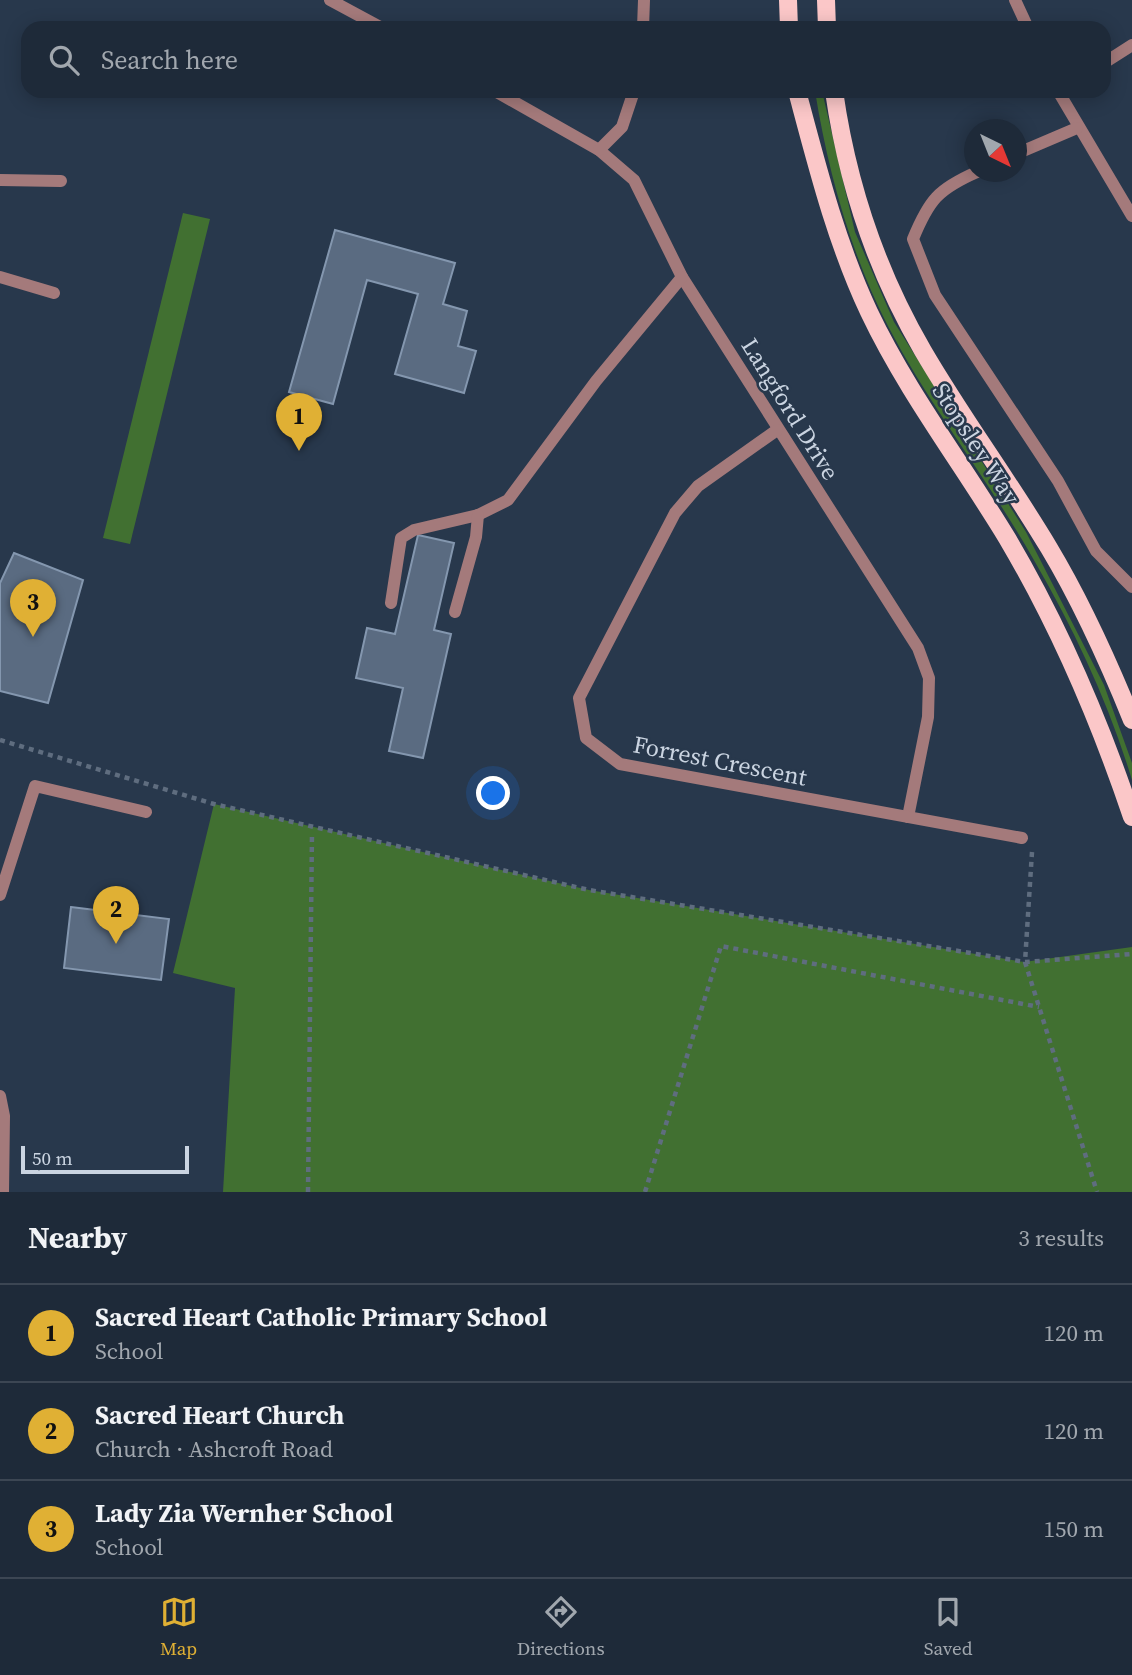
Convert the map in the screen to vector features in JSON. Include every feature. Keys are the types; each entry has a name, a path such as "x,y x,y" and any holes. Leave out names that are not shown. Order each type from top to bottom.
{"main road":[{"path":"788,0 789,21"},
{"path":"826,0 827,21"},
{"name":"Stopsley Way","path":"799,98 843,251 869,313 911,389 1007,538 1060,634 1108,744 1132,817"},
{"name":"Stopsley Way","path":"835,98 850,174 891,290 923,351 1050,551 1084,613 1132,720"}],"street":[{"path":"330,0 350,4 373,21"},
{"path":"643,21 644,0"},
{"path":"1012,1 1024,21"},
{"path":"1111,58 1132,45"},
{"name":"Langford Drive","path":"507,98 600,150 634,180 682,278 918,648 929,678 928,717 908,817"},
{"path":"600,150 622,127 632,98"},
{"path":"1062,98 1077,128 1132,216"},
{"path":"1027,150 1077,128"},
{"name":"Stopsley Way","path":"964,178 947,185 926,206 913,239 935,295 1058,481 1096,551 1132,587"},
{"path":"0,180 61,181"},
{"path":"0,277 54,293"},
{"path":"391,603 401,538 414,530 478,515 508,500 605,371 682,278"},
{"name":"Forrest Crescent","path":"777,430 698,486 675,513 579,698 586,738 620,764 1022,838"},
{"path":"455,612 476,537 478,515"},
{"path":"0,895 35,786 146,812"},
{"path":"0,1096 4,1116 3,1192"}],"path":[{"path":"0,740 214,804 589,890 1025,962 1132,954"},
{"path":"308,1192 312,832"},
{"path":"1022,838 1021,848 1032,850 1025,962 1097,1192"},
{"path":"645,1192 721,946 1039,1007"}],"green space":[{"path":"816,98 824,98 855,232 894,322 1026,532 1104,685 1132,763 1132,780 1102,696 1050,588 1018,532 924,388 875,300 852,242 827,152"},
{"path":"183,213 210,219 130,544 103,538"},
{"path":"214,804 589,890 1024,962 1132,947 1132,1192 223,1192 235,988 173,973"}],"building":[{"path":"335,230 455,263 443,304 467,311 458,346 476,351 464,393 395,374 418,294 367,280 333,404 289,392"},
{"path":"418,535 454,543 434,630 451,634 423,758 389,751 403,688 356,678 367,628 395,634"},
{"path":"14,553 83,580 48,703 0,691 0,583"},
{"path":"71,907 169,919 161,980 64,968"}],"place":[{"name":"Sacred Heart Catholic Primary School","path":"299,451"},
{"name":"Lady Zia Wernher School","path":"33,637"},
{"name":"Sacred Heart Church","path":"116,944"}]}
